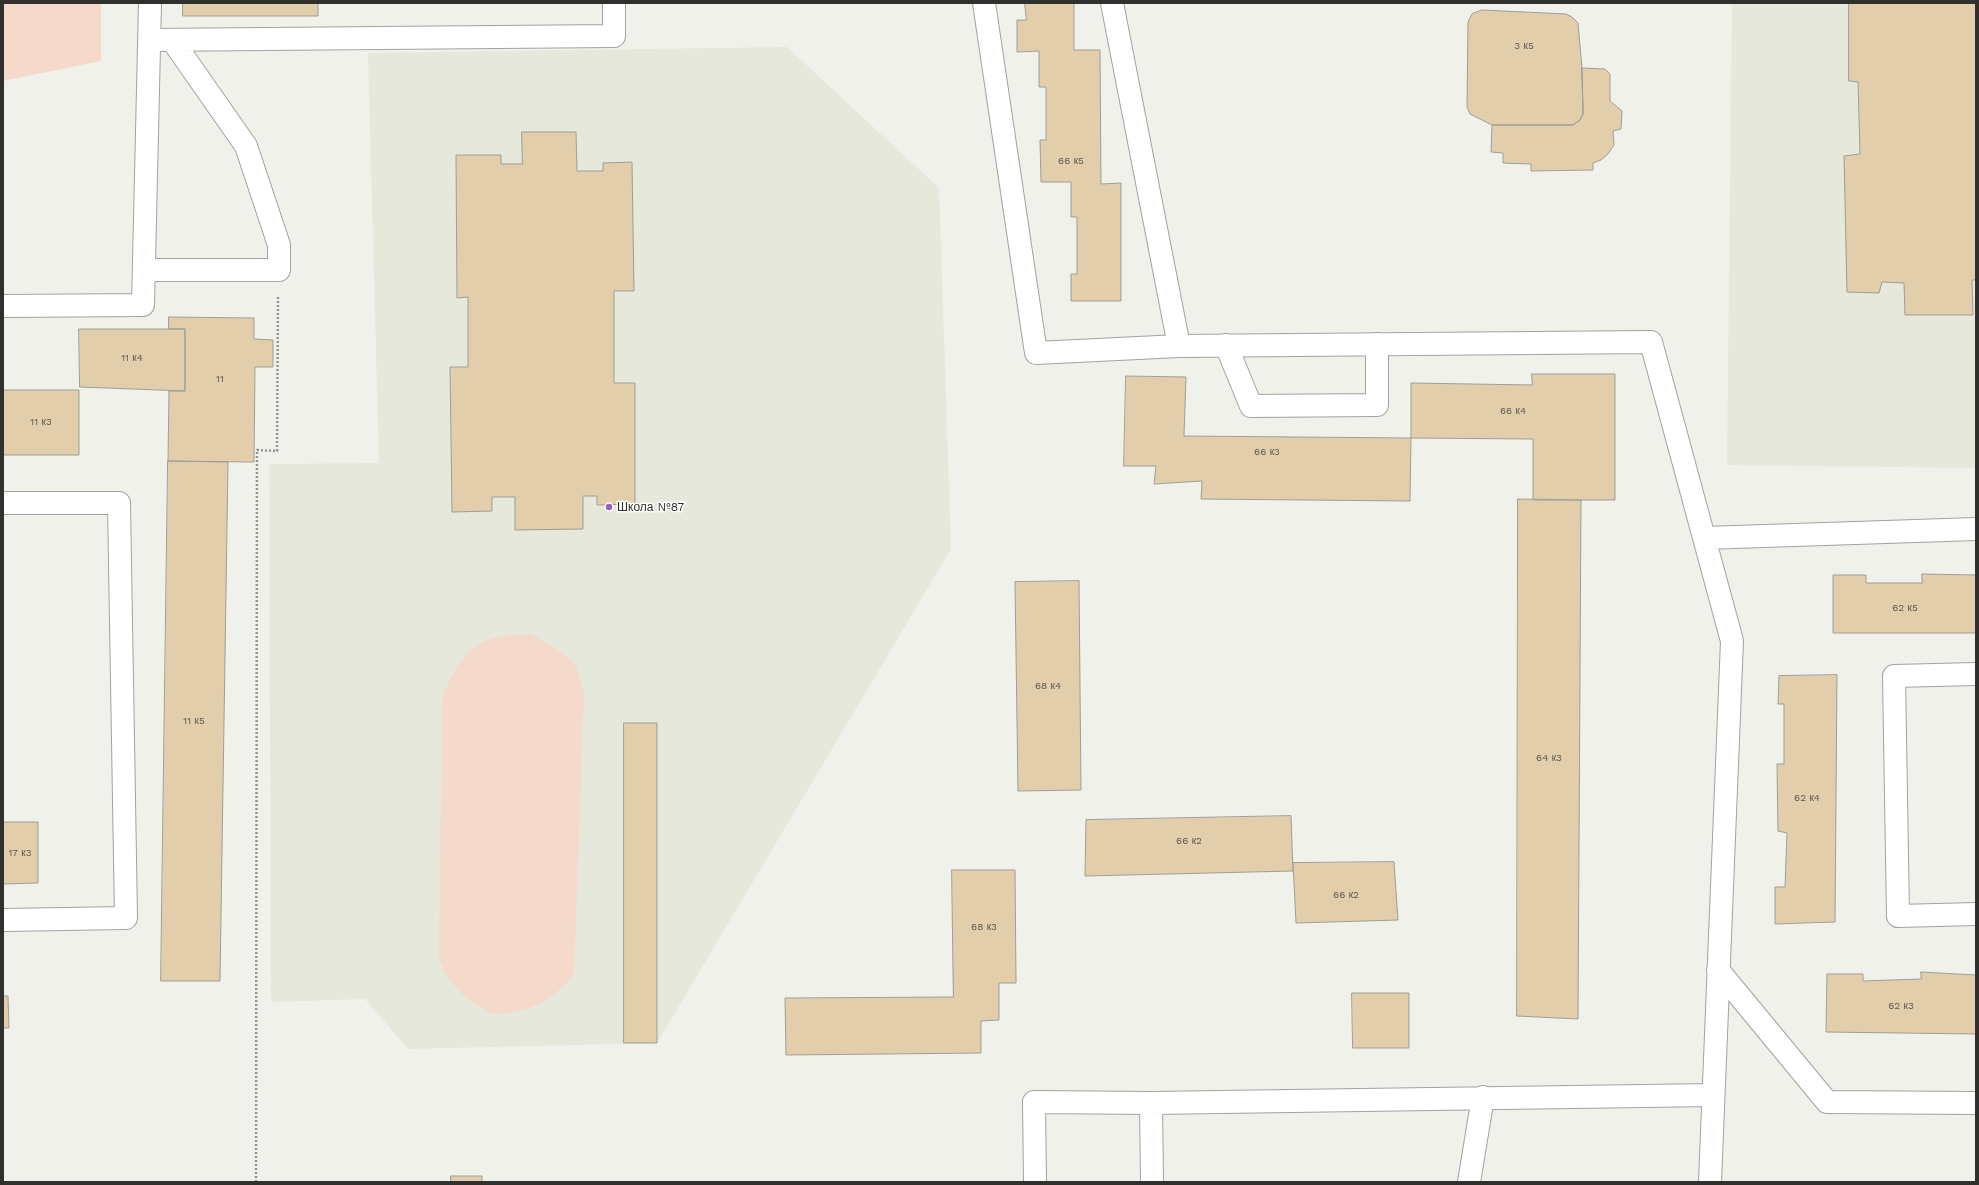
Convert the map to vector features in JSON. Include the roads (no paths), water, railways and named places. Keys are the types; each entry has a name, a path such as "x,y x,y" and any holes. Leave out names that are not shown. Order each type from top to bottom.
{"street":[{"path":"3,306 143,305 150,3"},
{"path":"150,40 614,36 614,3"},
{"path":"984,3 1036,353 1226,345 1651,342 1732,641 1710,1182"},
{"path":"1112,3 1179,346"},
{"path":"144,270 278,270 279,246 246,146 172,40"},
{"path":"1226,345 1251,406 1377,405 1377,344"},
{"path":"3,503 119,503 126,918 3,920"},
{"path":"1704,538 1976,529"},
{"path":"1976,674 1894,676 1898,916 1976,914"},
{"path":"1718,970 1827,1102 1976,1103"},
{"path":"1035,1182 1034,1102 1151,1103 1483,1097 1713,1095"},
{"path":"1469,1182 1483,1097"},
{"path":"1151,1103 1152,1182"}],"place":[{"name":"Школа №87","path":"609,507"}]}
